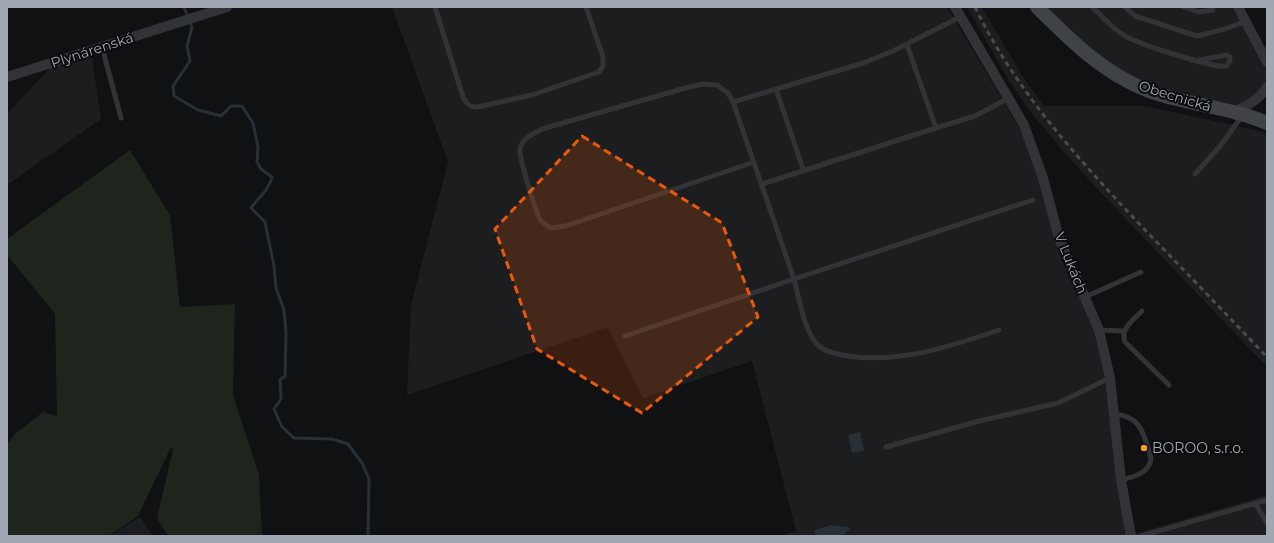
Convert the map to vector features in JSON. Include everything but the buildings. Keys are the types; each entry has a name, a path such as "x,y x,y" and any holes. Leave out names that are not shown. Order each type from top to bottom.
{"street":[{"name":"Plynárenská","path":"7,78 176,22 228,7"},
{"name":"V Lukách","path":"955,7 962,16 1010,98 1024,126 1043,178 1059,238 1099,330 1110,378 1122,480 1131,536"},
{"name":"Obecnická","path":"1036,7 1078,47 1106,69 1127,81 1149,91 1267,123"},
{"path":"1238,7 1267,62"},
{"path":"1236,114 1255,101 1267,87"}],"lane":[{"path":"434,7 463,97 467,104 471,107 478,107 532,96 599,72 603,66 603,57 586,7"},
{"path":"1092,7 1122,35 1186,59 1200,60 1222,67 1227,66 1230,57 1226,55 1200,60"},
{"path":"1125,7 1135,16 1197,36 1225,29 1246,21"},
{"path":"1184,7 1199,12 1213,10"},
{"path":"734,102 863,62 906,44 962,16"},
{"path":"906,44 936,128"},
{"path":"102,47 121,118"},
{"path":"754,162 566,226 551,228 541,220 520,156 520,149 523,141 530,135 549,127 703,84 710,84 724,88 734,102 794,279 810,334 817,346 830,352 863,359 885,358 948,347 999,330"},
{"path":"776,89 803,169"},
{"path":"762,184 803,169 975,116 1010,98"},
{"path":"1195,174 1221,145 1236,114"},
{"path":"626,336 1033,200"},
{"path":"1084,297 1141,272"},
{"path":"1142,311 1124,331 1123,337 1126,342 1169,385"},
{"path":"1099,330 1124,331"},
{"path":"886,447 979,421 1058,403 1110,378"},
{"path":"1115,414 1124,415 1138,424 1143,431 1151,458 1148,467 1140,475 1122,480"},
{"path":"1142,536 1267,500"},
{"path":"1255,503 1267,523"}],"highlighted area":[{"path":"582,136 722,223 758,317 642,413 537,349 495,229"}],"shaded area":[{"path":"392,7 947,7 1031,148 1103,352 1131,535 1267,495 1267,536 780,536 796,531 752,361 643,398 608,327 407,395 411,305 448,162"},
{"path":"967,7 982,7 1021,74 1044,106 1145,106 1261,131 1267,135 1267,367 1062,150 1033,115 1009,81"},
{"path":"1037,7 1232,7 1267,68 1267,87 1244,108 1127,81"},
{"path":"91,52 101,119 7,185 7,114 52,66"},
{"path":"130,150 170,215 180,307 235,304 233,395 259,475 262,536 168,536 157,518 173,449 171,447 138,516 108,536 7,536 7,445 14,435 43,412 57,416 55,314 7,255 7,239"},
{"path":"860,432 864,451 852,453 848,435"},
{"path":"140,517 153,536 109,536"},
{"path":"831,525 848,527 850,529 842,536 815,536 815,530"}],"waterway":[{"path":"184,7 192,27 187,46 190,61 173,86 174,96 198,110 221,116 231,106 242,106 253,123 258,147 257,162 261,169 272,177 266,190 251,208 265,222 274,266 276,288 284,310 286,332 285,376 280,380 281,399 274,409 282,427 294,438 332,439 348,444 362,463 369,479 368,536"}],"railway":[{"path":"975,7 991,38 1010,68 1051,125 1145,230 1267,357"}],"place":[{"name":"BOROO, s.r.o.","path":"1144,448"}]}
